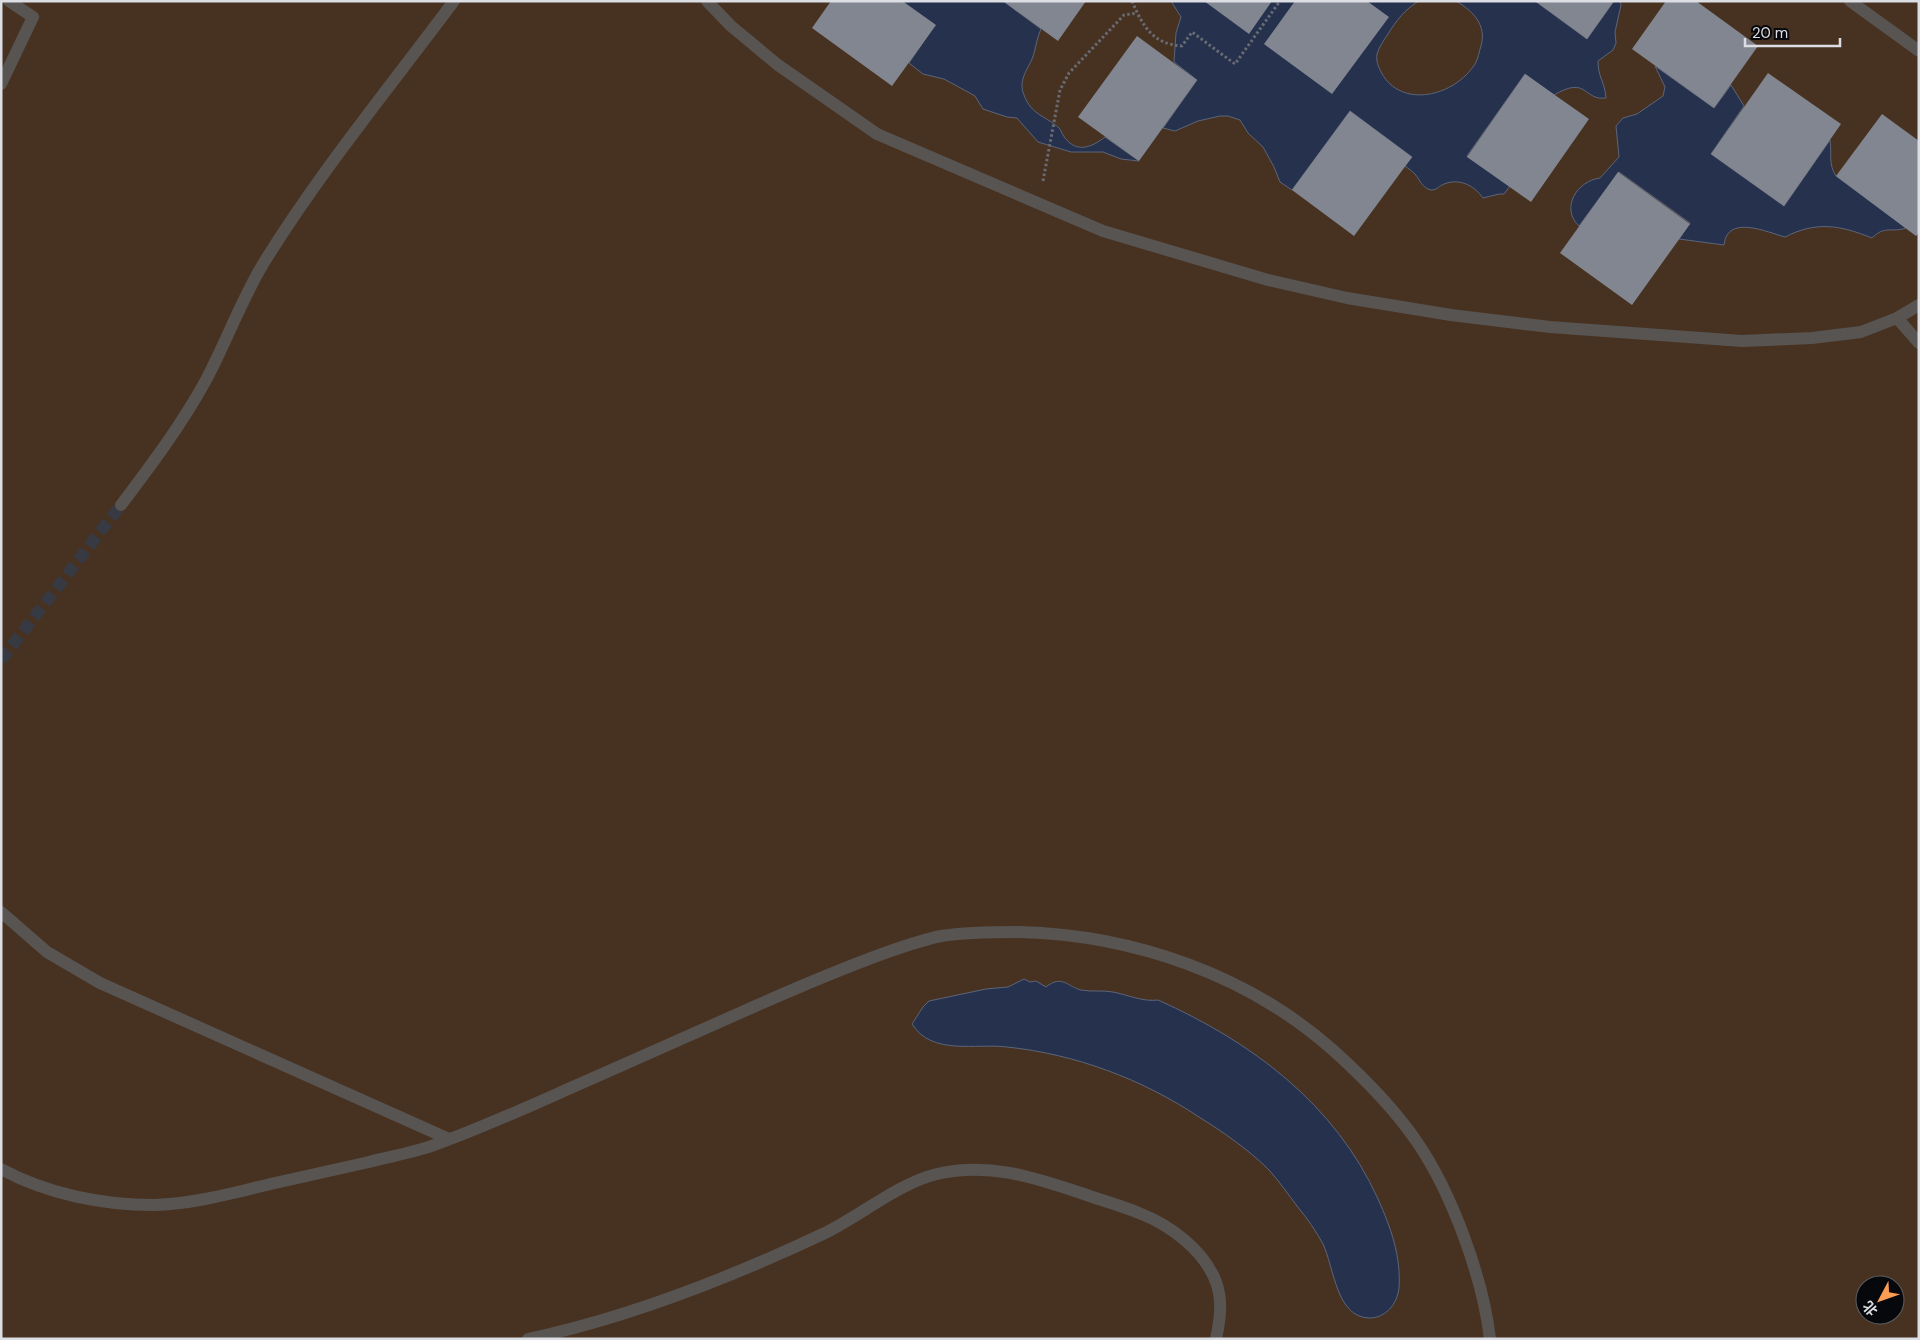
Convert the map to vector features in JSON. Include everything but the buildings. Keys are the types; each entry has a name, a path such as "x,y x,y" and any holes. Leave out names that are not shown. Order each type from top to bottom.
{"street":[{"path":"1,84 34,17 9,1"},
{"path":"122,505 183,421 262,266 324,174 454,1"},
{"path":"707,1 731,26 778,65 877,134 1103,231 1268,280 1347,298 1451,315 1550,327 1742,341 1812,338 1861,332 1897,318 1919,305"},
{"path":"1850,1 1919,52"},
{"path":"1897,318 1919,343"},
{"path":"1,912 47,952 100,983 449,1139"},
{"path":"1,1169 16,1177 56,1192 88,1199 155,1205 207,1198 390,1157 434,1146 838,970 911,944 940,936 966,933 1046,933 1086,938 1168,957 1208,972 1245,989 1288,1016 1321,1040 1356,1071 1389,1105 1418,1143 1442,1186 1463,1232 1477,1280 1490,1339"},
{"path":"528,1339 561,1332 658,1301 763,1260 827,1232 908,1186 936,1174 961,1170 996,1169 1034,1178 1140,1213 1164,1225 1185,1240 1204,1261 1216,1282 1221,1303 1220,1324 1216,1339"}],"path":[{"path":"1132,1 1144,27 1168,45 1182,46 1192,32 1235,64 1280,1"},
{"path":"1047,158 1060,90 1069,73 1124,15 1137,13"}],"shaded area":[{"path":"1,1 1919,1 1919,1339 1,1339"}],"water":[{"path":"902,1 1003,1 1041,29 1022,85 1022,90 1031,107 1059,128 1073,145 1078,147 1089,146 1105,137 1139,161 1121,159 1103,152 1071,152 1038,142 1017,118 1007,117 983,109 975,96 944,79 923,74 909,63 935,25"},
{"path":"1171,1 1419,1 1409,8 1398,20 1378,51 1377,57 1380,70 1390,84 1401,91 1414,95 1442,91 1466,75 1476,62 1482,38 1480,25 1468,9 1456,1 1535,1 1587,39 1614,1 1620,1 1621,5 1615,32 1616,43 1613,50 1598,61 1606,98 1593,96 1584,90 1573,87 1554,95 1525,74 1467,156 1510,186 1504,194 1483,198 1475,189 1460,182 1448,183 1433,190 1425,188 1415,174 1405,166 1412,157 1350,111 1292,190 1280,182 1263,147 1248,133 1240,120 1228,116 1220,116 1198,121 1175,131 1163,128 1197,80 1174,62 1176,33 1181,17"},
{"path":"1655,66 1714,108 1731,85 1744,106 1711,154 1784,206 1830,140 1831,163 1836,176 1906,228 1885,230 1872,238 1849,230 1818,227 1796,232 1785,237 1759,229 1740,228 1732,230 1727,236 1724,245 1679,239 1690,223 1619,172 1579,226 1571,211 1571,204 1574,196 1584,184 1600,178 1619,157 1616,126 1623,118 1637,114 1663,96 1665,87"},
{"path":"1024,979 1030,982 1036,981 1046,987 1061,981 1081,990 1109,991 1141,999 1158,1000 1226,1035 1258,1056 1287,1080 1314,1105 1339,1134 1360,1165 1378,1199 1391,1231 1397,1253 1399,1288 1396,1299 1390,1309 1381,1316 1369,1318 1358,1315 1349,1309 1338,1289 1323,1244 1308,1220 1273,1174 1235,1141 1177,1103 1131,1080 1083,1062 1032,1050 995,1046 955,1046 943,1044 931,1041 912,1024 929,1001 986,989 1008,987"}],"tunnel":[{"path":"1,660 121,505"}]}
